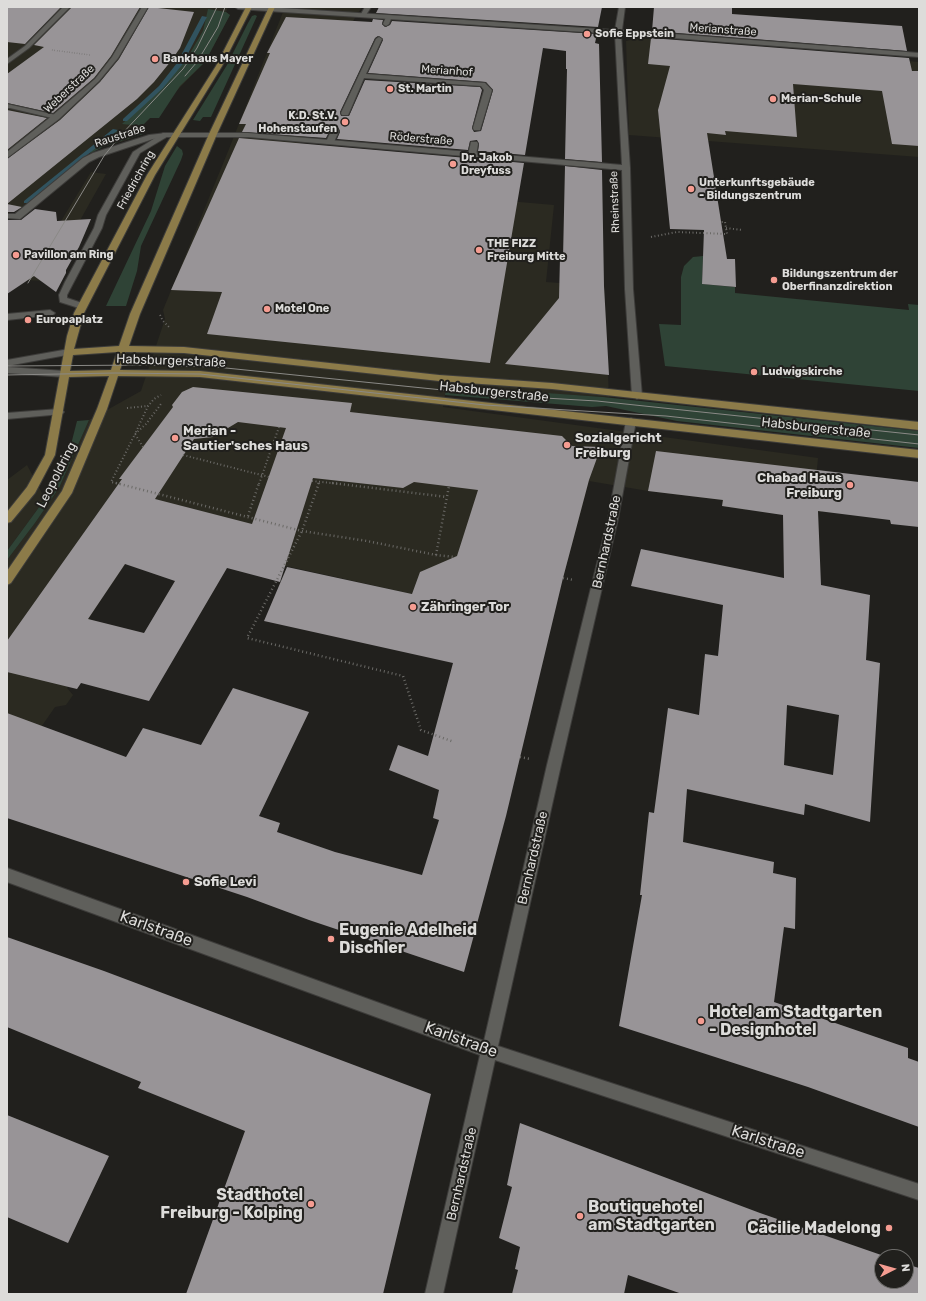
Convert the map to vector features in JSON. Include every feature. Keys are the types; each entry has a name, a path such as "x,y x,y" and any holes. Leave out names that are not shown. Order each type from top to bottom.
{"main road":[{"name":"Friedrichring","path":"65,374 72,336 82,306 171,135 219,66 249,7"},
{"path":"114,373 134,314 213,134 272,8"},
{"name":"Habsburgerstraße","path":"69,352 122,349 184,350 438,378 552,386 919,426"},
{"name":"Leopoldring","path":"7,580 67,492 97,422 114,373"},
{"name":"Habsburgerstraße","path":"65,374 200,374 919,454"},
{"name":"Leopoldring","path":"7,520 31,490 50,455 65,374"}],"street":[{"path":"7,62 27,47 67,7"},
{"name":"Weberstraße","path":"7,156 90,88 115,58 145,7"},
{"name":"Merianstraße","path":"238,7 364,14 618,32 919,56"},
{"path":"364,14 368,7"},
{"name":"Rheinstraße","path":"622,7 618,32 626,168 629,289 637,396"},
{"path":"386,24 389,16"},
{"path":"345,113 379,39"},
{"name":"Merianhof","path":"362,76 483,84 488,90 477,128"},
{"path":"10,106 56,117"},
{"path":"330,142 335,131"},
{"name":"Raustraße","path":"7,216 17,217 86,160 96,155 152,137 213,134"},
{"name":"Röderstraße","path":"213,134 248,135 626,168"},
{"path":"82,306 63,300 63,295 98,228 102,215 137,152 171,135"},
{"path":"472,155 474,144"},
{"path":"7,317 50,313"},
{"path":"7,363 69,352"},
{"path":"7,370 65,374"},
{"path":"7,416 59,412"},
{"name":"Bernhardstraße","path":"434,1294 552,773 613,519 631,422"},
{"name":"Karlstraße","path":"7,875 490,1051 919,1192"}],"path":[{"path":"27,47 115,58"},
{"path":"650,237 676,232 726,234 725,222 721,222"},
{"path":"726,228 742,230"},
{"path":"162,395 154,399 148,406 111,482 302,531 367,541 436,555 455,557"},
{"path":"135,434 146,424 161,404"},
{"path":"248,516 279,427"},
{"path":"135,434 143,447"},
{"path":"183,455 269,477"},
{"path":"312,481 446,497"},
{"path":"319,482 302,531 247,638 403,676 421,730 454,742"},
{"path":"436,555 449,486"}],"shaded area":[{"path":"7,7 228,7 226,12 230,15 205,62 142,126 133,138 111,145 114,132 20,209 7,213"},
{"path":"285,7 362,7 353,21 305,129 298,151 301,183 554,205 546,282 604,286 609,397 536,393 445,395 443,407 818,458 817,469 822,512 746,503 746,510 722,506 722,500 648,491 589,481 563,578 412,594 277,564 167,503 89,618 90,619 83,629 73,681 67,688 73,695 66,705 55,707 37,733 7,793 7,560 59,488 89,420 141,391 165,319 163,310"},
{"name":"Merian-Schule","path":"640,38 919,62 919,157 629,135 626,41"},
{"path":"91,172 106,174 46,281 25,280"},
{"path":"27,465 45,499 7,551 7,480"}],"green space":[{"path":"208,9 226,12 230,15 205,62 180,86 159,118 150,118 142,126 122,124 164,84 186,60 203,31"},
{"path":"252,16 257,16 211,117 203,117 200,121 193,120 227,65"},
{"path":"116,131 143,134 103,147 91,153 89,152"},
{"path":"177,146 182,150 183,154 141,246 137,271 126,306 106,306 151,211 165,166"},
{"path":"703,256 702,284 735,287 735,293 909,310 908,304 919,305 919,391 665,366 659,324 681,325 681,277 684,266 693,257"},
{"path":"447,386 603,397 919,431 919,448 677,421 606,406 592,407 445,395"},
{"path":"89,420 59,488 7,560 7,551 45,499 67,460 77,421"}],"building":[{"path":"7,7 61,7 25,44 7,42"},
{"path":"72,7 140,7 111,56 94,78 53,113 7,103 7,74 44,47 34,45"},
{"path":"149,7 194,12 180,48 171,61 154,82 137,99 7,204 7,159 60,120 100,82 119,59"},
{"path":"379,7 602,7 598,27 376,13"},
{"path":"654,7 732,7 732,14 902,26 907,51 652,31"},
{"path":"286,17 372,22 373,19 383,20 382,24 385,27 390,25 392,21 597,34 595,43 599,44 602,162 565,159 566,51 543,48 525,155 478,151 479,144 477,140 470,141 468,150 337,139 340,132 338,128 331,128 326,138 242,132 246,124 239,124 270,53 267,53","holes":["378,36 383,40 368,73 486,82 493,90 481,131 474,132 472,128 482,90 480,87 365,80 349,116 341,116 340,112 375,38"]},
{"name":"Merian-Schule","path":"651,38 909,58 912,71 919,71 919,146 892,144 882,91 793,84 797,137 725,131 726,135 707,133 727,259 735,259 736,287 702,284 704,230 670,229 658,110 670,66 648,64"},
{"path":"7,110 47,118 7,150"},
{"path":"239,138 524,163 490,363 207,334 222,292 171,290"},
{"path":"565,166 602,170 604,286 609,375 505,364 559,298 560,258 563,258"},
{"path":"7,204 22,207 14,212 7,212"},
{"path":"35,209 56,212 57,221 91,219 79,247 56,292 34,276 7,294 7,220 21,220"},
{"path":"193,387 352,403 350,412 562,436 572,446 601,447 589,480 563,578 506,816 464,972 309,920 247,897 7,818 7,713 126,757 143,728 201,745 233,688 309,712 259,816 280,823 277,832 335,852 422,875 439,820 433,818 439,790 389,770 398,745 428,756 453,663 264,621 287,567 412,594 420,572 457,556 478,490 414,482 403,488 313,478 280,582 227,568 149,701 81,683 77,689 7,672 7,641 122,479 119,479 173,407 172,405 182,392","holes":["238,422 286,428 252,524 155,499 194,439 213,437","125,564 175,581 144,633 88,619"]},
{"path":"656,451 919,482 919,527 891,524 890,520 818,511 821,585 870,595 866,660 880,663 870,822 805,804 804,815 687,789 683,842 774,862 773,873 796,878 795,929 784,927 774,1002 908,1048 908,1058 919,1062 919,1127 808,1087 619,1026 642,895 640,895 649,812 654,813 668,708 699,715 705,654 718,656 723,605 631,586 641,549 784,578 783,515 722,506 723,500 648,491","holes":["787,705 839,715 833,775 784,765"]},
{"name":"Stadthotel Freiburg - Kolping","path":"7,937 104,971 431,1094 383,1294 186,1294 245,1131 138,1088 141,1082 7,1027"},
{"path":"7,1115 109,1156 68,1243 7,1217"},
{"path":"520,1123 760,1213 874,1252 874,1289 914,1289 914,1266 919,1268 919,1294 682,1294 628,1275 624,1294 512,1294 518,1270 515,1269 520,1247 499,1238 512,1187 507,1185"}],"waterway":[{"path":"125,120 161,87 180,64 204,17"},
{"path":"26,202 115,130"}],"tram line":[{"path":"28,283 104,156 120,136 183,69 197,48 217,7"},
{"path":"185,76 197,62 218,27 225,7"},
{"path":"7,366 148,365 216,367 492,395 597,401 919,435"},
{"path":"7,375 115,373 200,374 485,405 666,416 919,444"}],"place":[{"name":"Sofie Eppstein","path":"587,34"},
{"name":"Bankhaus Mayer","path":"155,59"},
{"name":"St. Martin","path":"390,89"},
{"name":"Merian-Schule","path":"773,99"},
{"name":"K.D. St.V. Hohenstaufen","path":"345,122"},
{"name":"Dr. Jakob Dreyfuss","path":"453,164"},
{"name":"Unterkunftsgebäude - Bildungszentrum","path":"691,189"},
{"name":"THE FIZZ Freiburg Mitte","path":"479,250"},
{"name":"Pavillon am Ring","path":"16,255"},
{"name":"Bildungszentrum der Oberfinanzdirektion","path":"774,280"},
{"name":"Motel One","path":"267,309"},
{"name":"Europaplatz","path":"28,320"},
{"name":"Ludwigskirche","path":"754,372"},
{"name":"Merian - Sautier'sches Haus","path":"175,438"},
{"name":"Sozialgericht Freiburg","path":"567,445"},
{"name":"Chabad Haus Freiburg","path":"850,485"},
{"name":"Zähringer Tor","path":"413,607"},
{"name":"Sofie Levi","path":"186,882"},
{"name":"Eugenie Adelheid Dischler","path":"331,939"},
{"name":"Hotel am Stadtgarten - Designhotel","path":"701,1021"},
{"name":"Stadthotel Freiburg - Kolping","path":"311,1204"},
{"name":"Boutiquehotel am Stadtgarten","path":"580,1216"},
{"name":"Cäcilie Madelong","path":"889,1228"}]}
